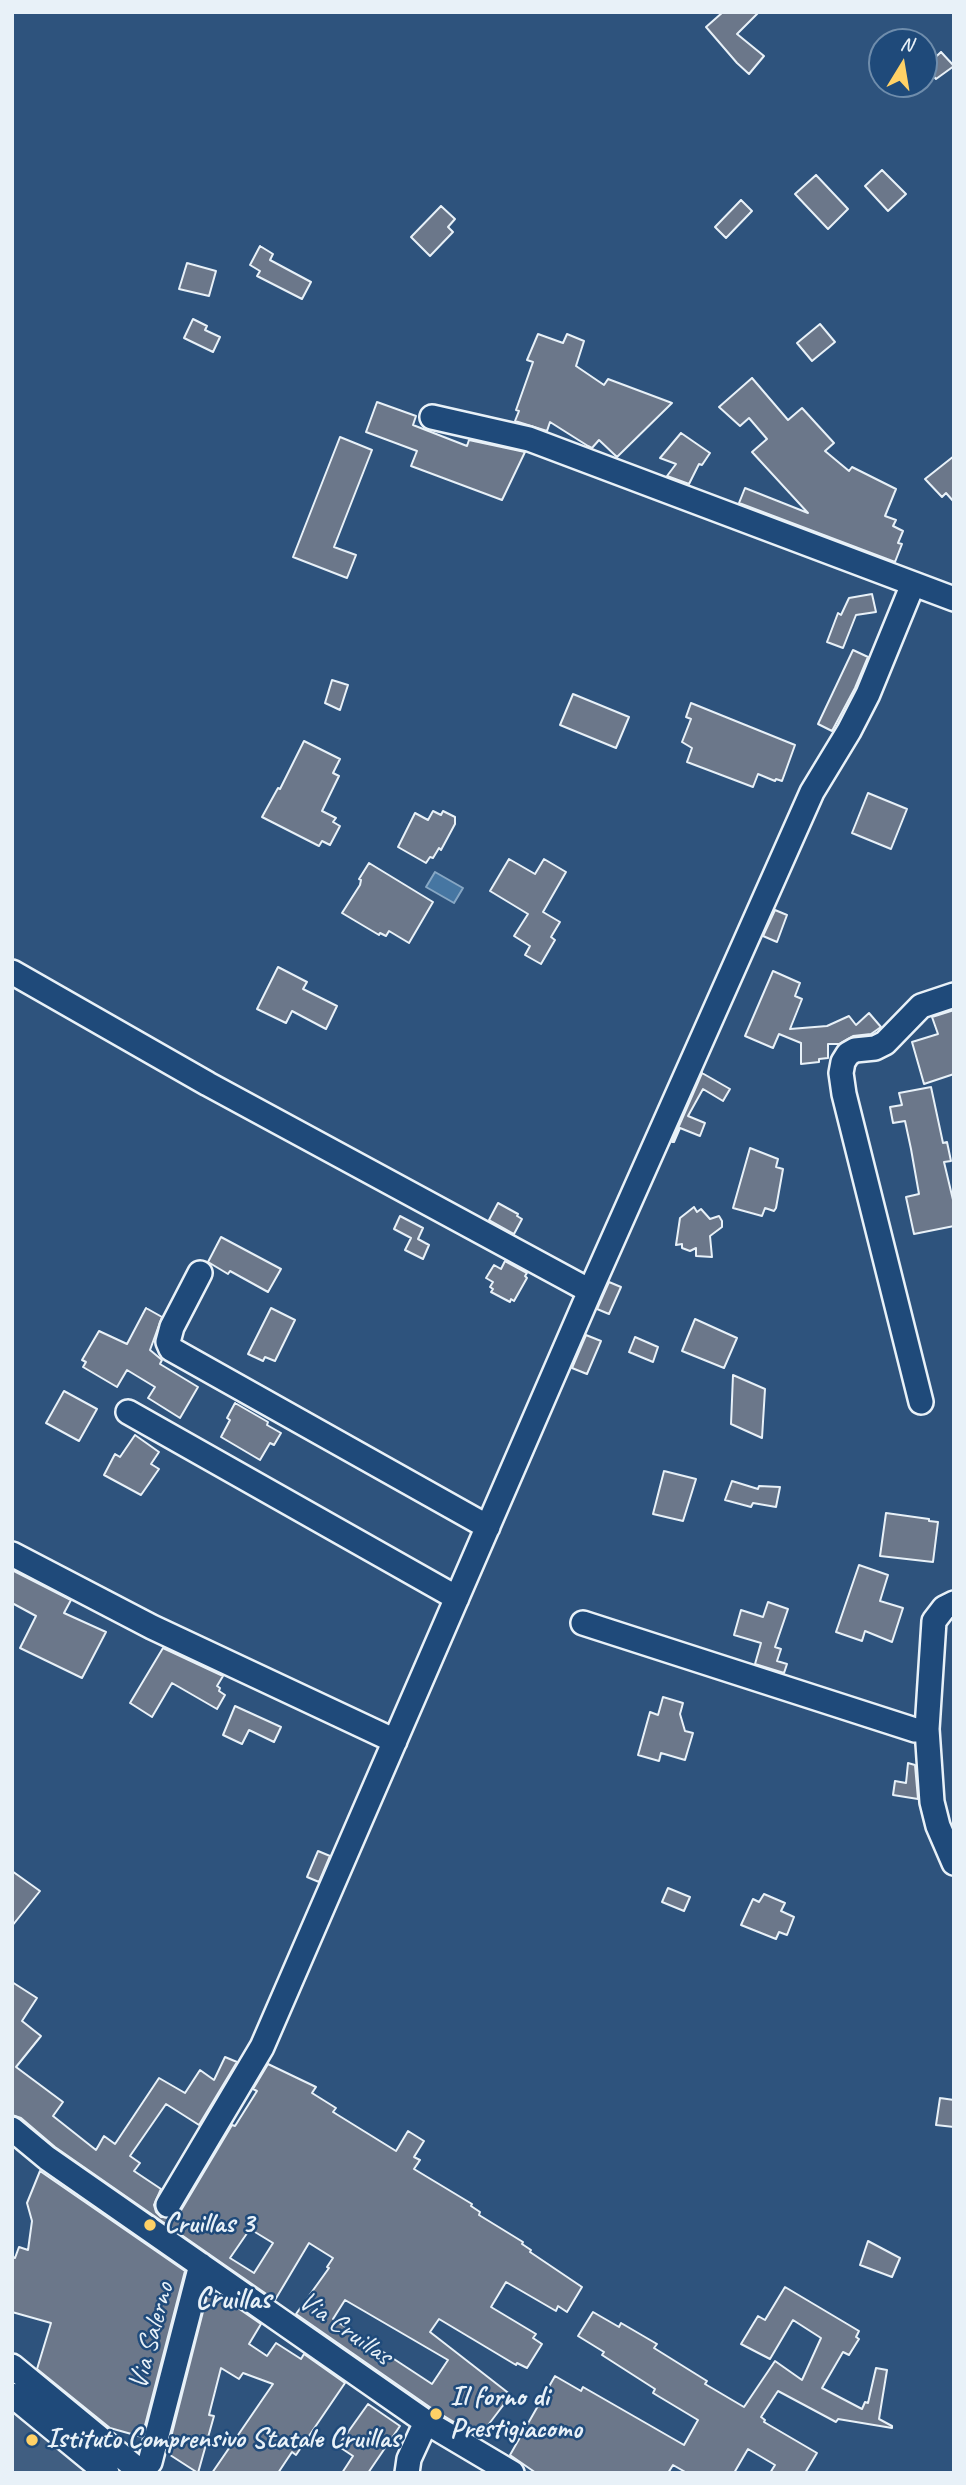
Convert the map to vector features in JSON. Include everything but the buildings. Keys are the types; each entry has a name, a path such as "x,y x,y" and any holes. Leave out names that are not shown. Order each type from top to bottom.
{"street":[{"path":"432,417 529,439 954,599"},
{"path":"167,2205 262,2047 590,1291 812,792 868,694 913,584"},
{"path":"12,972 208,1084 590,1291"},
{"path":"921,1402 841,1073 848,1054 855,1050 875,1048 885,1042 921,1006 954,995"},
{"path":"200,1273 173,1327 168,1342 171,1349 488,1527"},
{"path":"128,1412 457,1598"},
{"path":"12,1554 152,1627 395,1741"},
{"path":"954,1603 944,1608 934,1621 927,1729 932,1802 938,1826 954,1863"},
{"path":"583,1623 915,1730 927,1729"},
{"name":"Via Cruillas","path":"12,2129 47,2158 153,2228 201,2265 426,2422 512,2473"},
{"name":"Via Salerno","path":"152,2470 201,2265"},
{"path":"12,2366 152,2470"},
{"path":"12,2395 107,2473"},
{"path":"407,2473 426,2422"}],"shaded area":[{"path":"435,872 463,888 454,903 426,887"},
{"name":"Istituto Comprensivo Statale Cruillas","path":"12,2407 91,2473 12,2473"}],"place":[{"name":"Cruillas 3","path":"150,2225"},
{"name":"Il forno di Prestigiacomo","path":"436,2414"},
{"name":"Istituto Comprensivo Statale Cruillas","path":"32,2440"}],"district":[{"name":"Cruillas","path":"233,2300"}]}
